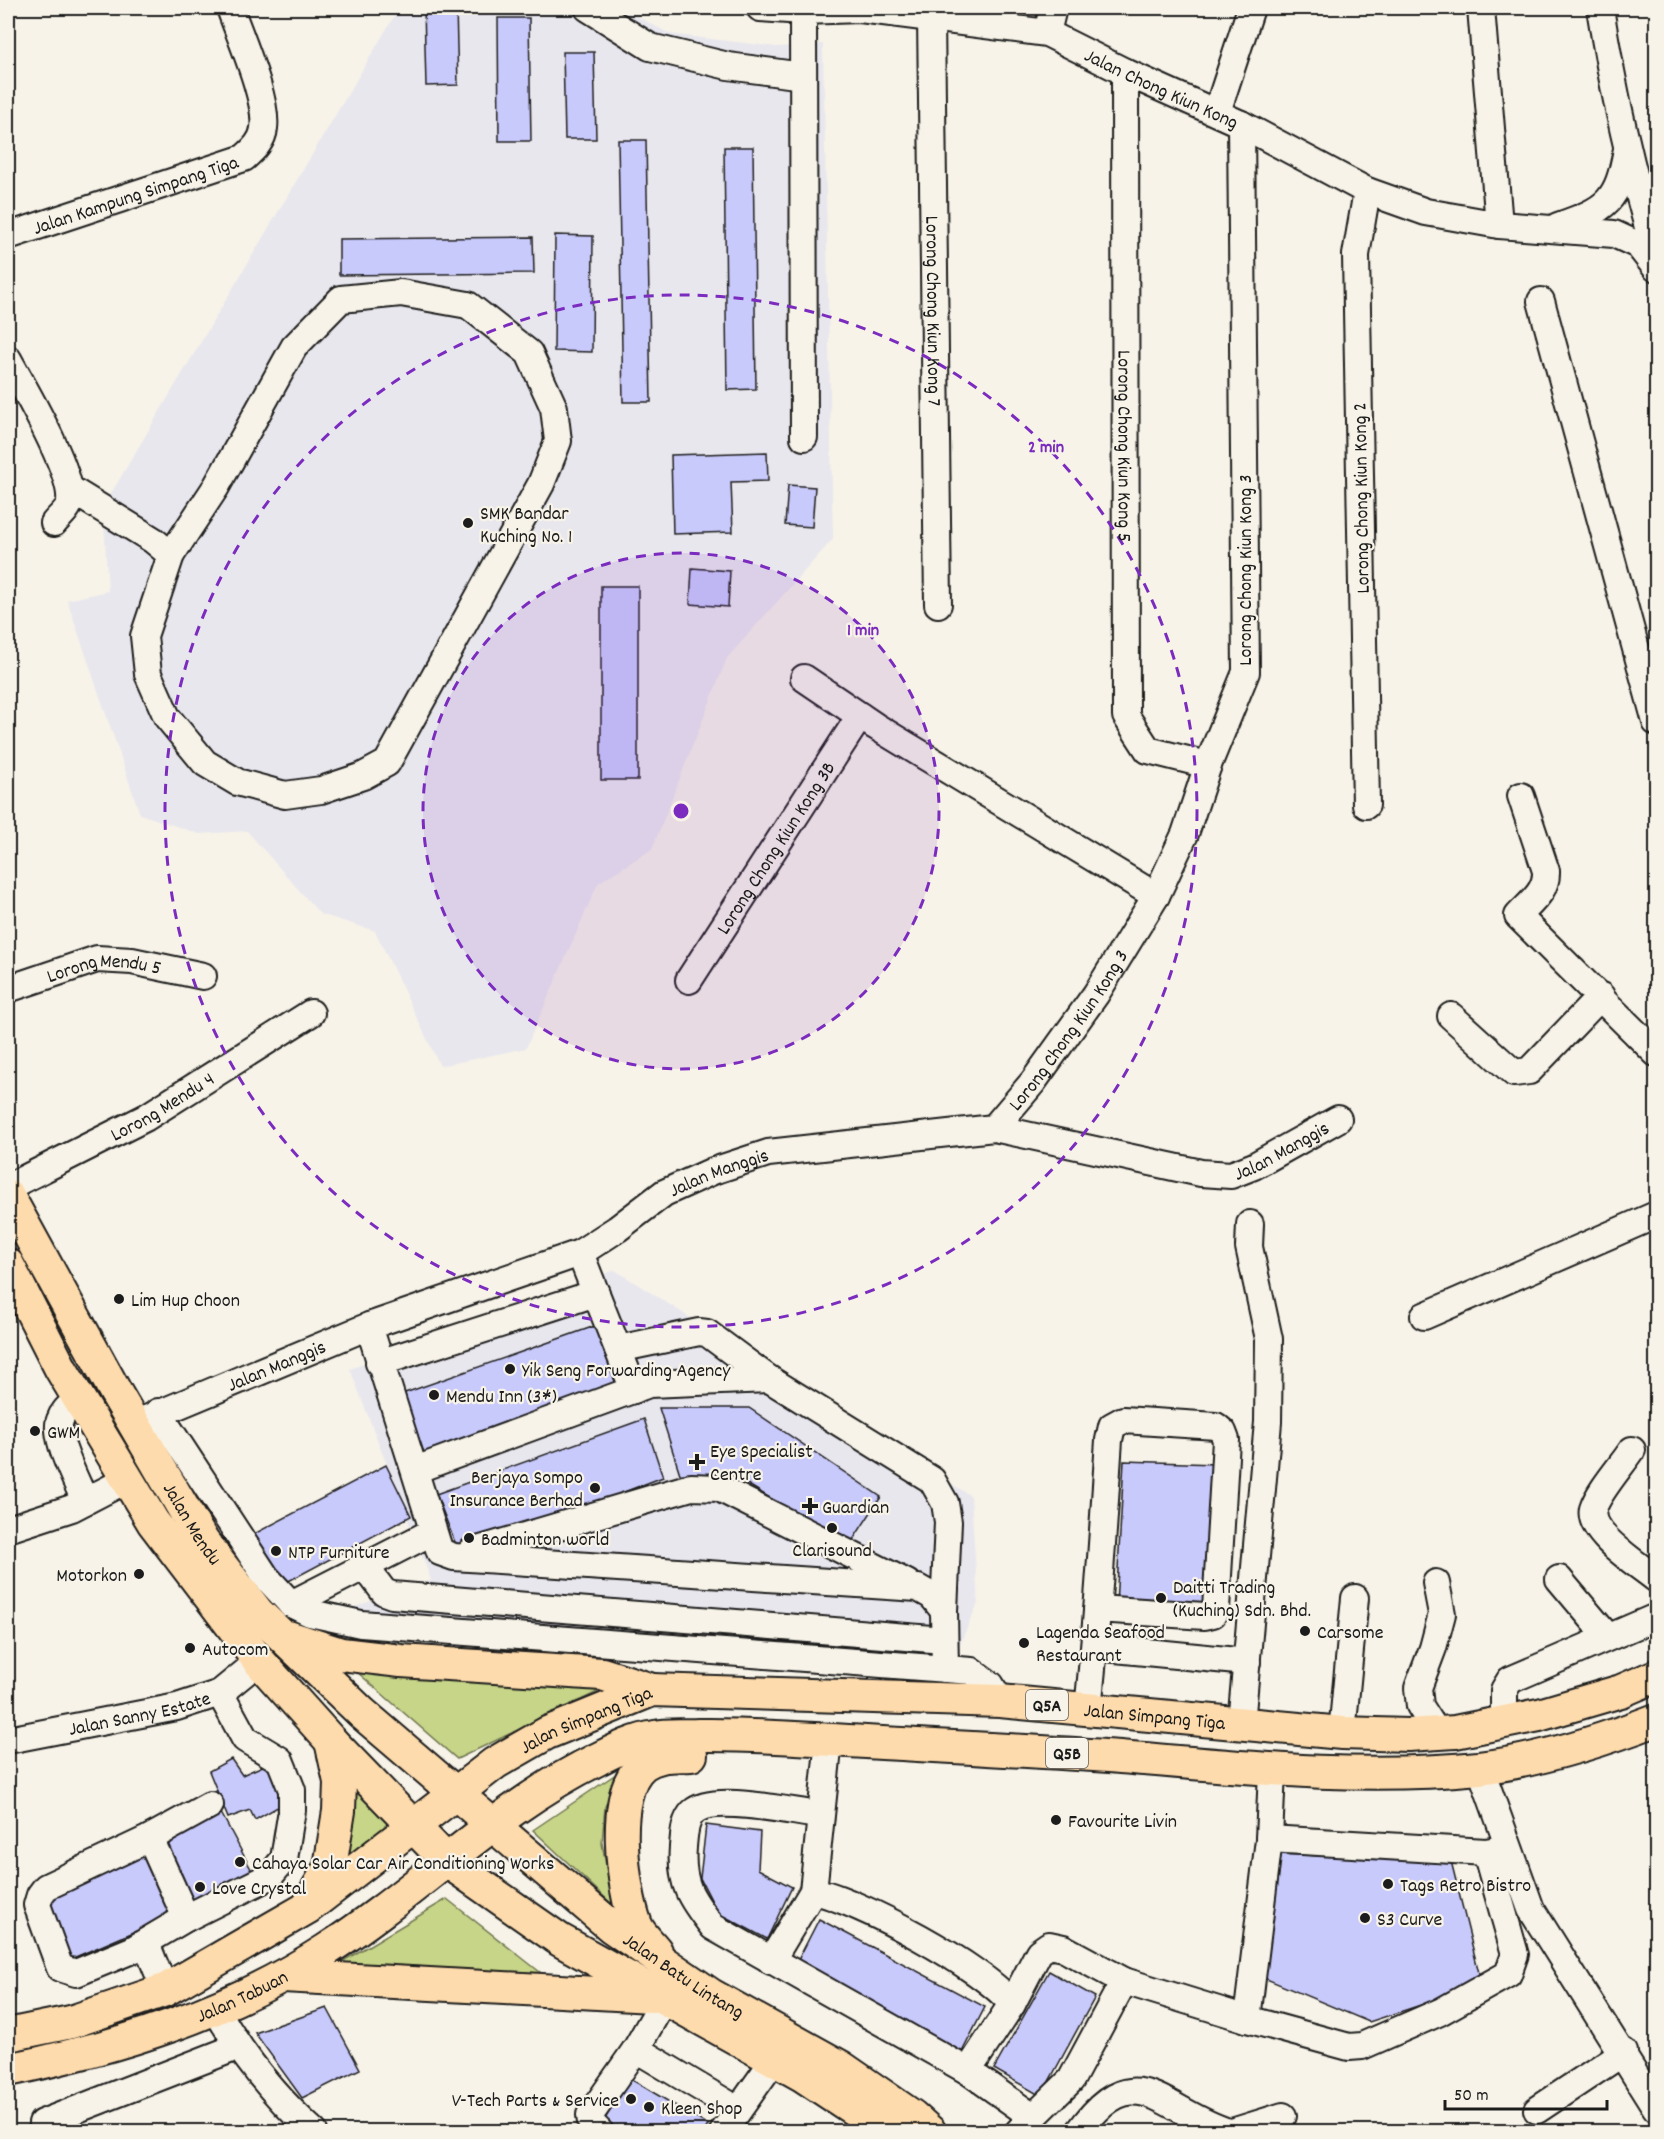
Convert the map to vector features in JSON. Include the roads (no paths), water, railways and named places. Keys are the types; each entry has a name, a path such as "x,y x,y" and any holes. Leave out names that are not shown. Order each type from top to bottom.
{"main road":[{"name":"Jalan Mendu","path":"8,1196 146,1418 203,1542 258,1613 362,1713 455,1793"},
{"name":"Jalan Mendu","path":"8,1265 78,1398 153,1522 259,1660 331,1741 414,1828"},
{"path":"281,1635 341,1654 401,1661 602,1674 652,1690"},
{"name":"Jalan Simpang Tiga","path":"414,1828 495,1763 547,1733 652,1690 1000,1701 1342,1733 1438,1734 1549,1712 1622,1691 1656,1676"},
{"name":"Jalan Simpang Tiga","path":"447,1861 492,1823 568,1773 626,1746 655,1737 734,1734 1078,1754 1272,1771 1347,1774 1480,1767 1546,1754 1656,1720"},
{"path":"283,1976 665,1989 637,1928 629,1900 622,1832 623,1805 630,1784 641,1766 658,1757 732,1752 789,1738"},
{"path":"307,1908 330,1867 339,1811 340,1782 331,1741"},
{"name":"Jalan Batu Lintang","path":"455,1793 612,1927 665,1989 774,2060 802,2074 864,2116 882,2132"},
{"name":"Jalan Batu Lintang","path":"414,1828 447,1861 560,1940 841,2067 912,2116 930,2132"},
{"name":"Jalan Tabuan","path":"8,2035 71,2022 165,1990 307,1908 414,1828"},
{"name":"Jalan Tabuan","path":"8,2070 101,2049 216,2009 283,1976 327,1950 447,1861"}],"street":[{"name":"Jalan Kampung Simpang Tiga","path":"8,236 244,158 257,146 264,130 263,109 230,8"},
{"path":"588,8 650,47 728,66 803,76"},
{"name":"Jalan Chong Kiun Kong","path":"760,8 803,11 860,8 1047,33 1125,72 1217,112 1366,191 1426,212 1499,225 1614,234 1638,245 1656,268"},
{"path":"1047,33 1053,8"},
{"path":"1217,112 1251,8"},
{"path":"1481,8 1499,225"},
{"path":"1599,8 1607,57 1627,145 1656,255"},
{"path":"803,11 804,437"},
{"name":"Lorong Chong Kiun Kong 7","path":"931,17 938,604"},
{"name":"Lorong Chong Kiun Kong 5","path":"1125,72 1126,716 1148,750 1208,765"},
{"name":"Lorong Chong Kiun Kong 3","path":"994,1128 1033,1082 1090,1003 1156,896 1185,834 1208,765 1233,710 1246,672 1241,124"},
{"name":"Jalan Chong Kiun Kong","path":"1546,230 1588,216 1611,200 1622,176 1627,145"},
{"name":"Lorong Chong Kiun Kong 2","path":"1366,191 1356,255 1366,805"},
{"path":"401,293 468,305 529,354 554,408 558,441 541,484 387,763 363,776 321,790 285,795 237,782 205,763 167,717 148,674 144,636 171,555 216,487 294,347 340,299 401,293"},
{"path":"1541,301 1656,722"},
{"path":"8,359 59,460 70,489 70,504 54,523"},
{"path":"70,489 153,540 171,555"},
{"path":"804,678 860,716 1156,896"},
{"name":"Lorong Chong Kiun Kong 3B","path":"689,980 860,716"},
{"path":"1521,796 1546,871 1546,882 1540,893 1518,916 1656,1053"},
{"name":"Lorong Mendu 5","path":"8,989 97,959 132,961 203,976"},
{"path":"1451,1016 1514,1073 1522,1073 1529,1071 1601,996"},
{"name":"Lorong Mendu 4","path":"8,1187 145,1118 311,1013"},
{"name":"Jalan Manggis","path":"146,1418 369,1326 580,1253 617,1229 664,1193 713,1171 768,1153 994,1128 1201,1173 1231,1174 1254,1166 1338,1119"},
{"path":"1424,1316 1656,1215"},
{"path":"1241,1724 1268,1422 1269,1340 1249,1247 1250,1224"},
{"path":"580,1253 634,1390"},
{"path":"379,1363 596,1293"},
{"path":"369,1326 440,1552 454,1557 918,1588"},
{"path":"618,1349 699,1332 707,1333 770,1379 932,1480 945,1503 948,1522 944,1611 945,1669"},
{"path":"415,1470 634,1390 659,1384 770,1379"},
{"path":"78,1398 65,1410 58,1422 62,1446 85,1501"},
{"path":"146,1418 266,1577 291,1604 310,1613 361,1624 972,1671 991,1685 1000,1701"},
{"path":"1088,1708 1095,1647 1097,1609 1108,1440 1112,1425 1123,1420 1216,1426 1223,1432 1226,1440 1216,1609 1213,1614 1205,1616 1097,1609"},
{"path":"1632,1450 1593,1507 1592,1521 1600,1533 1656,1579"},
{"path":"8,1529 85,1501 126,1480"},
{"path":"454,1557 691,1487 719,1488 918,1588 932,1596 944,1611"},
{"path":"291,1604 432,1532"},
{"path":"364,1565 384,1592 392,1595 944,1640"},
{"path":"1559,1579 1607,1636"},
{"path":"1436,1582 1442,1614 1433,1648 1418,1688 1420,1706 1438,1734"},
{"path":"1342,1733 1355,1598"},
{"path":"1503,1720 1504,1690 1510,1680 1607,1636 1656,1617"},
{"path":"905,1698 906,1637"},
{"path":"1095,1647 1247,1662"},
{"name":"Jalan Sanny Estate","path":"8,1740 177,1707 220,1693 259,1660"},
{"path":"210,1805 150,1838 46,1887 37,1905 60,1968 76,1973 146,1943 186,1918 270,1876 284,1859 292,1810 292,1790 280,1760 245,1739 220,1693"},
{"path":"771,1960 813,1891 829,1740"},
{"path":"968,2071 1012,2004 1039,1952 1049,1945 1063,1948 1124,1981 1349,2047 1362,2046 1440,2012 1508,1974 1515,1954 1480,1767"},
{"path":"1248,2019 1269,1839 1272,1771"},
{"path":"820,1815 733,1802 704,1805 691,1813 685,1828 682,1867 689,1896 713,1927 968,2071 1026,2124 1071,2080 1124,1981"},
{"path":"150,1838 186,1918"},
{"path":"1269,1839 1497,1850"},
{"path":"1497,1850 1576,1983 1623,2052 1656,2108"},
{"path":"813,1891 835,1895 871,1910 966,1967 1005,1995 1012,2004"},
{"path":"146,1943 165,1990"},
{"path":"600,2132 591,2123 590,2115 636,2049 665,1989"},
{"path":"216,2009 237,2047 287,2107 314,2132"},
{"path":"42,2123 237,2047"},
{"path":"636,2049 738,2110"},
{"path":"1537,2110 1623,2052"},
{"path":"723,2132 774,2060"},
{"path":"1079,2132 1096,2108 1116,2096 1137,2090 1165,2101 1207,2125 1230,2132 1283,2116"}],"place":[{"name":"SMK Bandar Kuching No. 1","path":"468,523"},
{"name":"Lim Hup Choon","path":"119,1299"},
{"name":"Yik Seng Forwarding Agency","path":"510,1369"},
{"name":"Mendu Inn (3*)","path":"434,1395"},
{"name":"GWM","path":"35,1431"},
{"name":"Eye Specialist Centre","path":"697,1462"},
{"name":"Berjaya Sompo Insurance Berhad","path":"595,1488"},
{"name":"Guardian","path":"810,1506"},
{"name":"Clarisound","path":"832,1528"},
{"name":"Badminton world","path":"469,1538"},
{"name":"NTP Furniture","path":"276,1551"},
{"name":"Motorkon","path":"139,1574"},
{"name":"Daitti Trading (Kuching) Sdn. Bhd.","path":"1161,1598"},
{"name":"Carsome","path":"1305,1631"},
{"name":"Lagenda Seafood Restaurant","path":"1024,1643"},
{"name":"Autocom","path":"190,1648"},
{"name":"Favourite Livin","path":"1056,1820"},
{"name":"Cahaya Solar Car Air Conditioning Works","path":"240,1862"},
{"name":"Tags Retro Bistro","path":"1388,1884"},
{"name":"Love Crystal","path":"200,1887"},
{"name":"S3 Curve","path":"1365,1918"},
{"name":"V-Tech Parts & Service","path":"631,2099"},
{"name":"Kleen Shop","path":"649,2107"}]}
